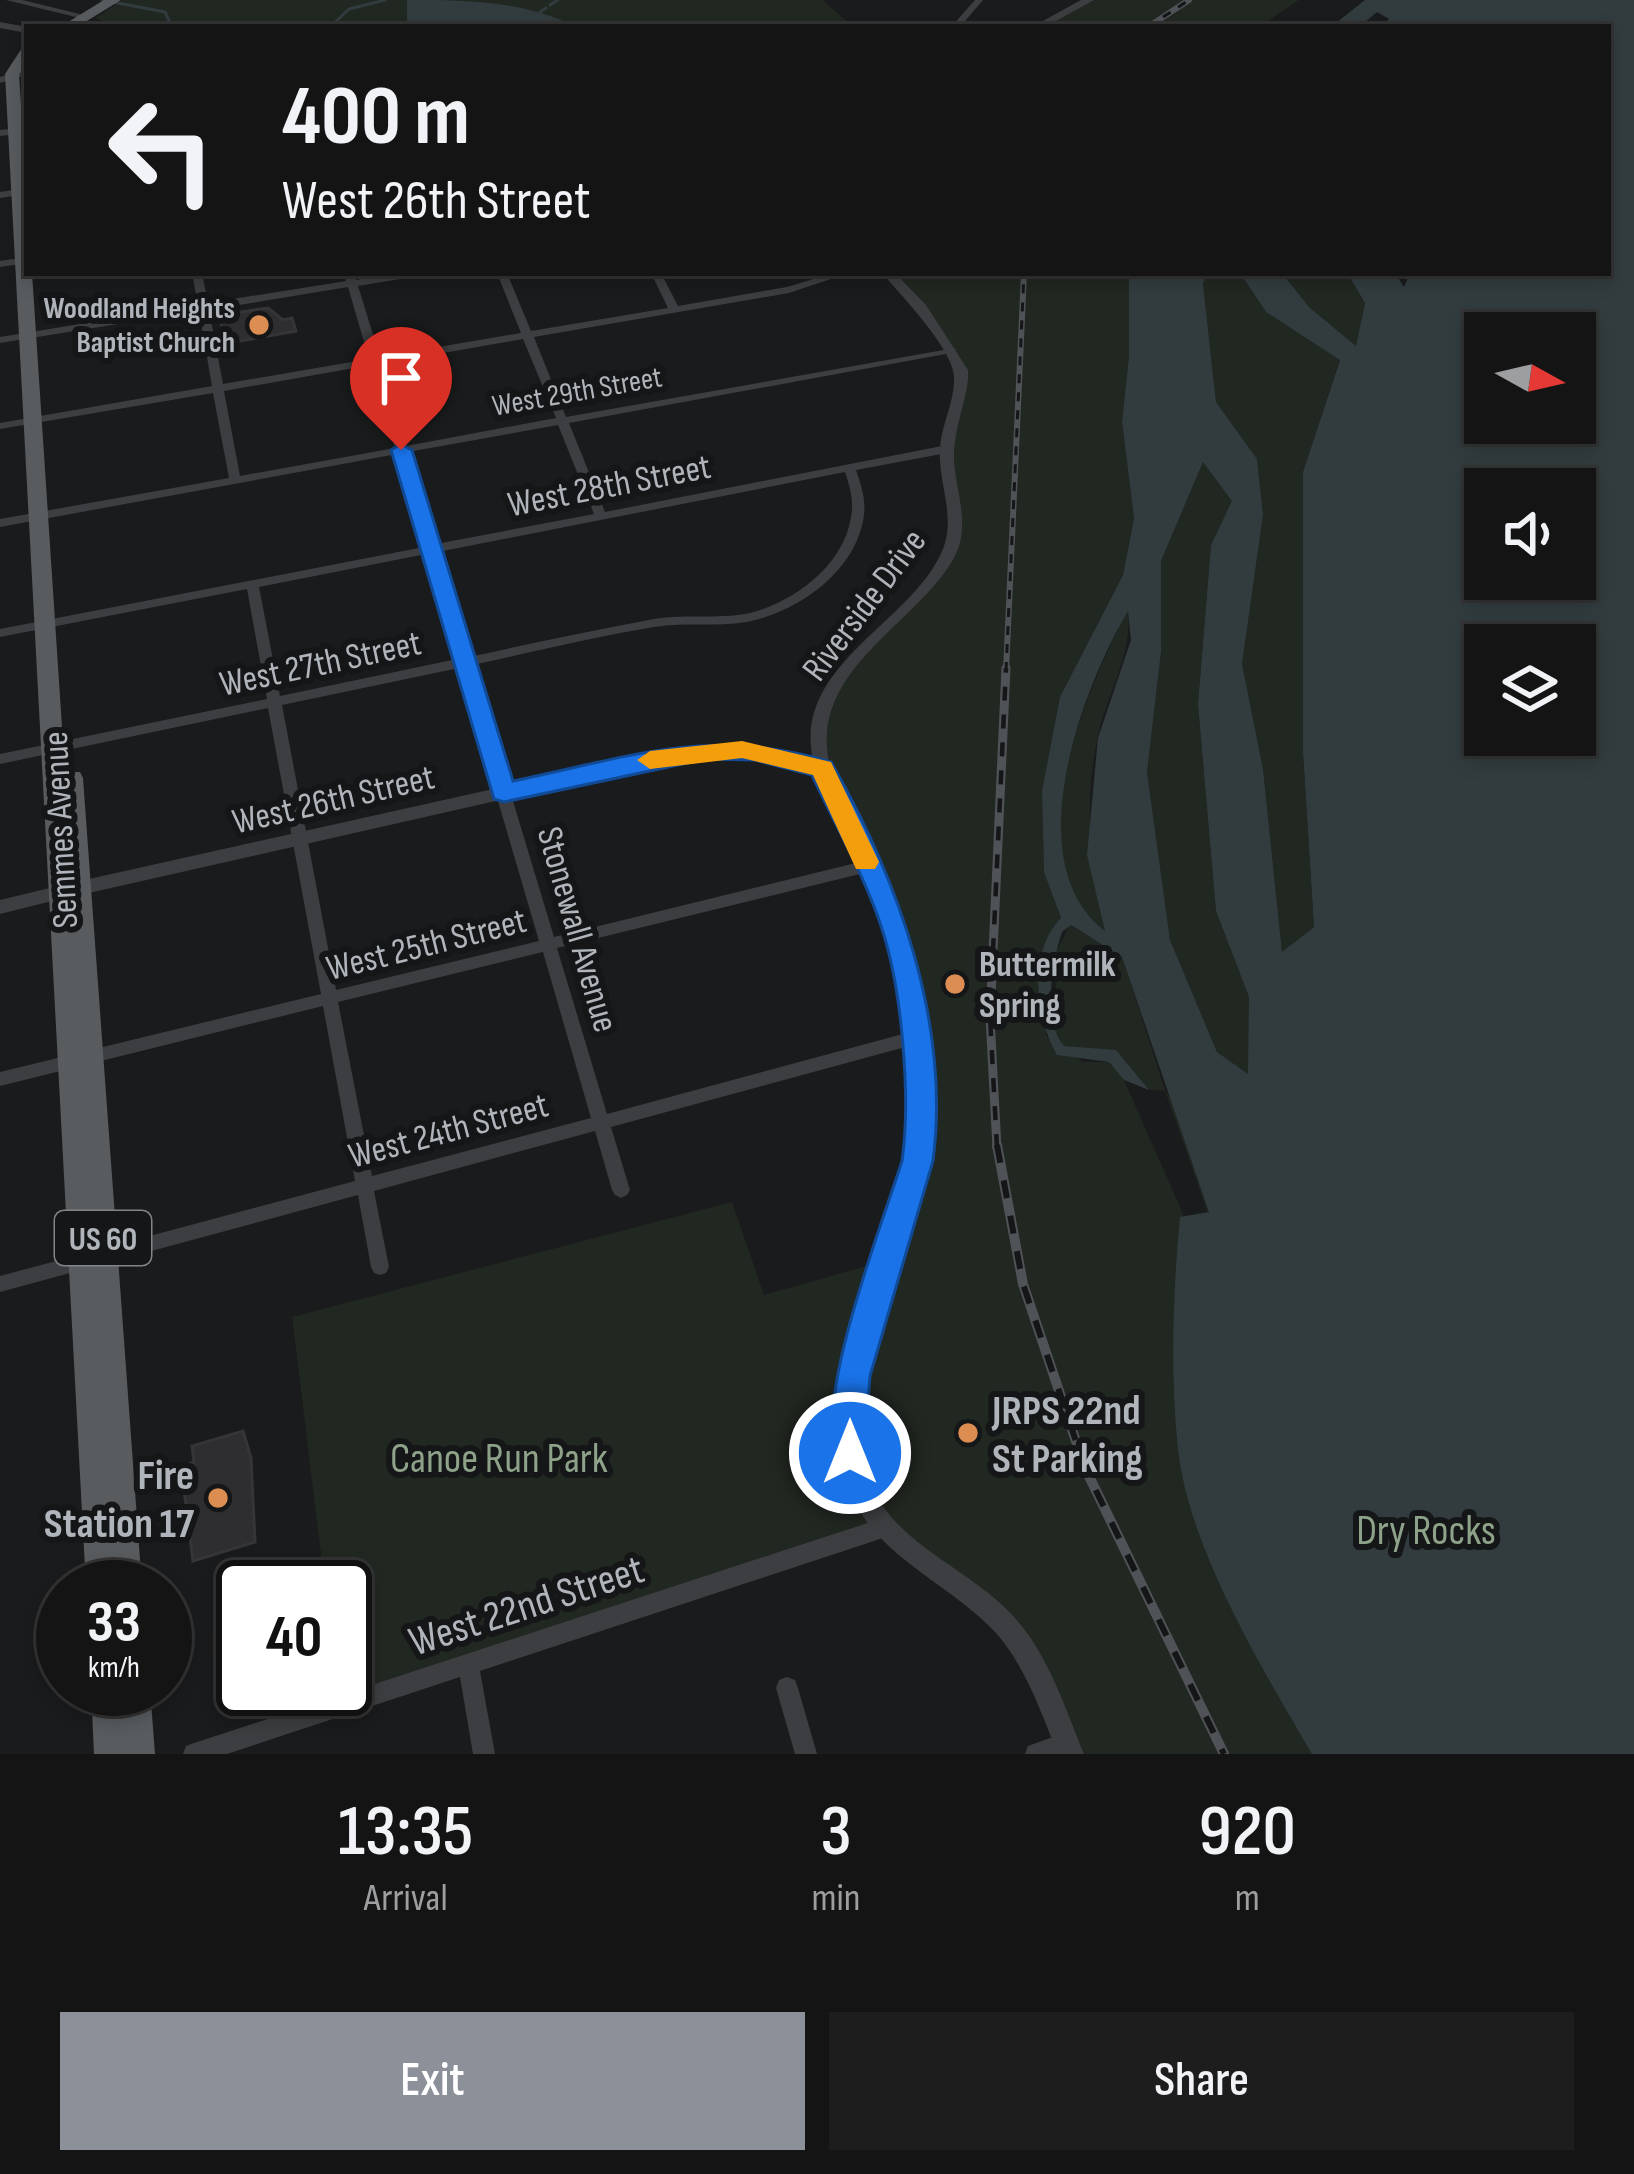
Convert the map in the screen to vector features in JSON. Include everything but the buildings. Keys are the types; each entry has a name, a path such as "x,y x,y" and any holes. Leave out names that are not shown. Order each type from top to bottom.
{"main road":[{"path":"72,24 114,0"},
{"name":"Semmes Avenue","path":"15,68 24,100"},
{"name":"Semmes Avenue","path":"15,68 15,131 24,192"},
{"name":"Semmes Avenue","path":"28,276 36,334 93,1258 101,1560"},
{"name":"Semmes Avenue","path":"36,334 38,276"},
{"name":"Semmes Avenue","path":"93,1258 123,1560"},
{"path":"109,1716 111,1754"},
{"path":"136,1716 138,1754"}],"street":[{"path":"958,24 979,0"},
{"path":"1043,24 1089,0"},
{"path":"0,10 13,1 87,15"},
{"path":"0,195 24,192"},
{"path":"197,276 235,480"},
{"path":"503,276 601,516"},
{"path":"658,276 675,310"},
{"path":"0,426 809,286 836,276"},
{"path":"889,276 951,350"},
{"path":"0,340 202,308 351,278"},
{"name":"Stonewall Avenue","path":"351,278 621,1190"},
{"name":"West 29th Street","path":"0,523 951,350"},
{"name":"Riverside Drive","path":"951,350 962,376 947,449 957,514 952,546 936,574 834,688 819,729 822,768 902,944 922,1112 917,1161 860,1349 848,1421 860,1486 883,1528 1007,1627 1069,1749"},
{"name":"West 28th Street","path":"0,633 947,449"},
{"name":"West 27th Street","path":"0,759 653,623 749,617 804,593 840,558 857,531 860,495 849,468"},
{"path":"252,584 380,1267"},
{"name":"West 26th Street","path":"0,907 706,750 755,751 822,768"},
{"name":"West 25th Street","path":"0,1079 868,866"},
{"name":"West 24th Street","path":"0,1284 914,1038"},
{"name":"West 22nd Street","path":"194,1754 883,1528"},
{"path":"468,1664 484,1754"},
{"path":"787,1688 806,1754"},
{"path":"1036,1754 1069,1749"}],"green space":[{"path":"123,0 823,0 850,24 110,24 95,18"},
{"path":"1089,0 1299,0 1263,24 1043,24"},
{"path":"890,276 1129,276 1129,356 1122,422 1134,517 1123,575 1060,697 1042,791 1044,871 1061,919 1053,926 1046,1035 1083,1062 1109,1062 1124,1080 1184,1216 1208,1213 1165,1091 1149,1090 1113,1055 1063,1046 1056,1037 1056,952 1070,925 1122,956 1165,1090 1634,1754 1071,1754 1028,1659 883,1528 372,1696 372,1560 322,1560 292,1317 732,1202 764,1295 888,1260 921,1140 904,955 819,757 834,688 948,555 948,465 959,365"},
{"path":"1207,276 1242,276 1266,312 1340,359 1303,472 1303,752 1314,927 1282,953 1263,769 1242,664 1263,515 1257,459 1216,402 1203,284"},
{"path":"1284,276 1349,276 1365,303 1356,346 1309,307"},
{"path":"1203,462 1233,501 1211,545 1198,704 1216,911 1249,997 1249,1075 1217,1052 1170,940 1147,772 1161,652 1161,561"},
{"path":"1128,609 1127,642 1098,736 1091,787 1093,859 1107,933 1079,901 1064,863 1060,820 1077,730"}],"shaded area":[{"path":"407,0 472,1 535,11 569,24 410,24"},
{"path":"1365,0 1634,0 1634,1754 1312,1754 1230,1607 1185,1487 1173,1362 1180,1217 1209,1212 1122,957 1071,925 1062,932 1052,975 1053,1022 1064,1046 1116,1050 1149,1090 1124,1080 1109,1062 1057,1055 1040,1004 1043,948 1061,918 1044,872 1042,791 1060,697 1123,575 1134,518 1122,422 1129,356 1129,276 1207,276 1203,284 1216,402 1257,459 1263,515 1242,664 1263,769 1282,952 1314,927 1303,752 1303,472 1340,360 1266,312 1242,276 1284,276 1309,307 1356,346 1365,303 1349,276 1397,276 1404,287 1409,276 1611,276 1611,24 1384,24 1389,19 1377,12 1363,24 1335,24","holes":["1203,462 1232,501 1211,545 1198,704 1216,911 1249,997 1248,1074 1217,1052 1170,940 1147,772 1161,652 1161,561","1128,611 1131,640 1098,738 1087,855 1105,931 1079,901 1065,863 1061,820 1077,729 1092,684"]}],"waterway":[{"path":"102,0 165,12 171,24"},
{"path":"333,24 349,9 385,0"},
{"path":"550,5 558,0"},
{"path":"540,12 546,8"}],"railway":[{"path":"1153,24 1189,0"},
{"path":"1006,671 1024,276"},
{"path":"997,1148 990,1017 1006,668"},
{"path":"997,1145 1023,1284 1085,1468 1224,1754"}],"slow traffic":[{"path":"650,760 742,749 822,768 866,862"}],"place":[{"name":"Woodland Heights Baptist Church","path":"259,325"},
{"name":"Buttermilk Spring","path":"955,984"},
{"name":"JRPS 22nd St Parking","path":"968,1433"},
{"name":"Fire Station 17","path":"218,1498"}],"route":[{"path":"401,450 504,793 706,750 755,751 822,768 894,922 904,955 922,1126 917,1161 853,1376 850,1453"}],"park label":[{"name":"Canoe Run Park","path":"499,1457"},
{"name":"Dry Rocks","path":"1426,1529"}]}
